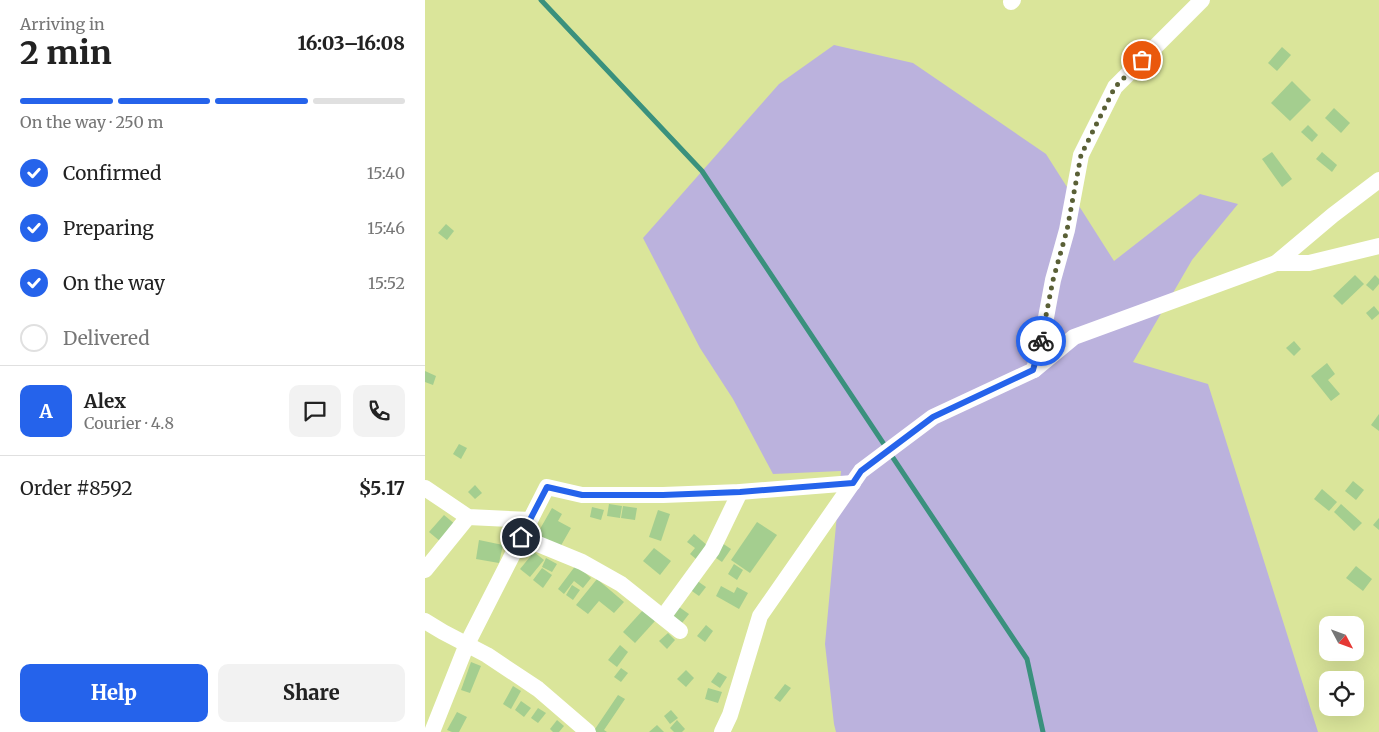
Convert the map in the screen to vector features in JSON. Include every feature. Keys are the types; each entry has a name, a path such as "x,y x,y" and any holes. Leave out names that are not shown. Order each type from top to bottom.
{"street":[{"path":"1033,370 1045,323 1053,280 1067,230 1081,155 1115,87 1202,0"},
{"path":"722,732 730,715 760,616 861,471 933,417 1033,370 1073,337 1275,263 1379,180"},
{"path":"1275,263 1309,264 1379,246"},
{"path":"432,732 467,644 547,487 582,495 663,495 740,492 853,483"},
{"path":"425,488 468,517 530,520"},
{"path":"663,617 712,550 740,492"},
{"path":"425,570 468,517"},
{"path":"521,537 582,562 621,584 680,631"},
{"path":"425,621 487,655 538,689 588,732"}],"shaded area":[{"path":"834,45 913,63 1046,154 1114,261 1200,194 1238,204 1192,260 1133,362 1208,384 1318,732 836,732 825,644 841,471 773,474 733,399 700,348 643,238 779,84"}],"building":[{"path":"1282,47 1291,55 1277,71 1268,63"},
{"path":"1292,81 1311,100 1290,121 1271,103"},
{"path":"1334,108 1350,123 1341,133 1325,118"},
{"path":"1308,125 1318,135 1312,142 1301,132"},
{"path":"1272,152 1292,179 1282,187 1262,159"},
{"path":"1322,152 1337,165 1332,172 1316,159"},
{"path":"446,224 454,231 447,240 438,233"},
{"path":"1355,275 1364,284 1342,305 1333,296"},
{"path":"1375,275 1379,279 1379,284 1373,291 1366,285"},
{"path":"1374,306 1379,314 1372,320 1366,313"},
{"path":"1294,341 1301,349 1294,356 1286,348"},
{"path":"1327,363 1335,374 1328,380 1340,394 1331,401 1311,376"},
{"path":"425,371 436,376 433,385 425,382"},
{"path":"1379,414 1379,431 1371,425"},
{"path":"459,444 467,448 461,459 453,454"},
{"path":"1353,481 1364,490 1356,500 1345,491"},
{"path":"475,485 482,493 475,499 468,492"},
{"path":"1322,489 1337,502 1329,511 1314,499"},
{"path":"609,504 622,506 620,518 607,516"},
{"path":"1341,504 1362,523 1354,531 1334,512"},
{"path":"623,506 637,508 635,520 621,518"},
{"path":"592,507 604,510 601,520 590,517"},
{"path":"552,508 562,514 558,521 571,528 559,549 536,536"},
{"path":"658,510 670,514 661,541 649,537"},
{"path":"444,515 456,525 441,542 429,532"},
{"path":"1379,518 1379,530 1373,525"},
{"path":"757,522 777,535 750,573 731,560"},
{"path":"694,534 708,546 696,559 690,554 695,548 687,542"},
{"path":"479,540 503,545 499,563 476,559"},
{"path":"722,543 731,549 722,562 713,556"},
{"path":"654,548 671,561 660,575 643,561"},
{"path":"534,552 544,560 530,577 520,569"},
{"path":"546,558 557,564 552,572 542,567"},
{"path":"734,564 743,570 737,580 728,574"},
{"path":"576,565 591,578 583,588 574,581 564,594 558,589"},
{"path":"1356,566 1372,579 1363,591 1346,578"},
{"path":"542,568 552,575 543,588 533,580"},
{"path":"597,579 624,602 614,613 599,601 588,614 576,605"},
{"path":"696,580 706,587 699,596 689,589"},
{"path":"572,585 580,590 573,600 566,595"},
{"path":"721,586 734,593 737,587 748,593 739,609 716,596"},
{"path":"679,607 689,614 682,623 672,616"},
{"path":"643,610 655,621 635,643 623,632"},
{"path":"706,625 713,631 705,642 697,636"},
{"path":"668,633 675,640 667,649 659,641"},
{"path":"620,645 628,652 617,667 608,660"},
{"path":"471,662 481,666 470,693 461,690"},
{"path":"621,668 628,673 621,682 614,677"},
{"path":"686,670 694,678 686,687 677,679"},
{"path":"718,672 727,677 720,688 711,682"},
{"path":"785,684 791,688 780,702 774,698"},
{"path":"513,686 521,691 511,709 503,704"},
{"path":"708,688 722,692 718,703 705,699"},
{"path":"618,695 625,699 604,730 607,732 593,732"},
{"path":"521,701 531,708 524,717 515,710"},
{"path":"538,708 546,713 538,723 531,718"},
{"path":"671,710 678,718 670,724 664,716"},
{"path":"457,712 467,717 459,732 452,732 447,730"},
{"path":"557,720 564,726 559,732 553,732 550,729"},
{"path":"677,720 685,729 682,732 674,732 670,728"},
{"path":"657,725 664,732 649,732"}],"waterway":[{"path":"541,0 702,171 1027,659 1043,732"}],"way so far":[{"path":"1041,341 1053,280 1067,230 1081,155 1115,87 1142,60"}],"route":[{"path":"521,537 547,487 582,495 663,495 740,492 853,483 861,471 933,417 1033,370 1041,341"}]}
